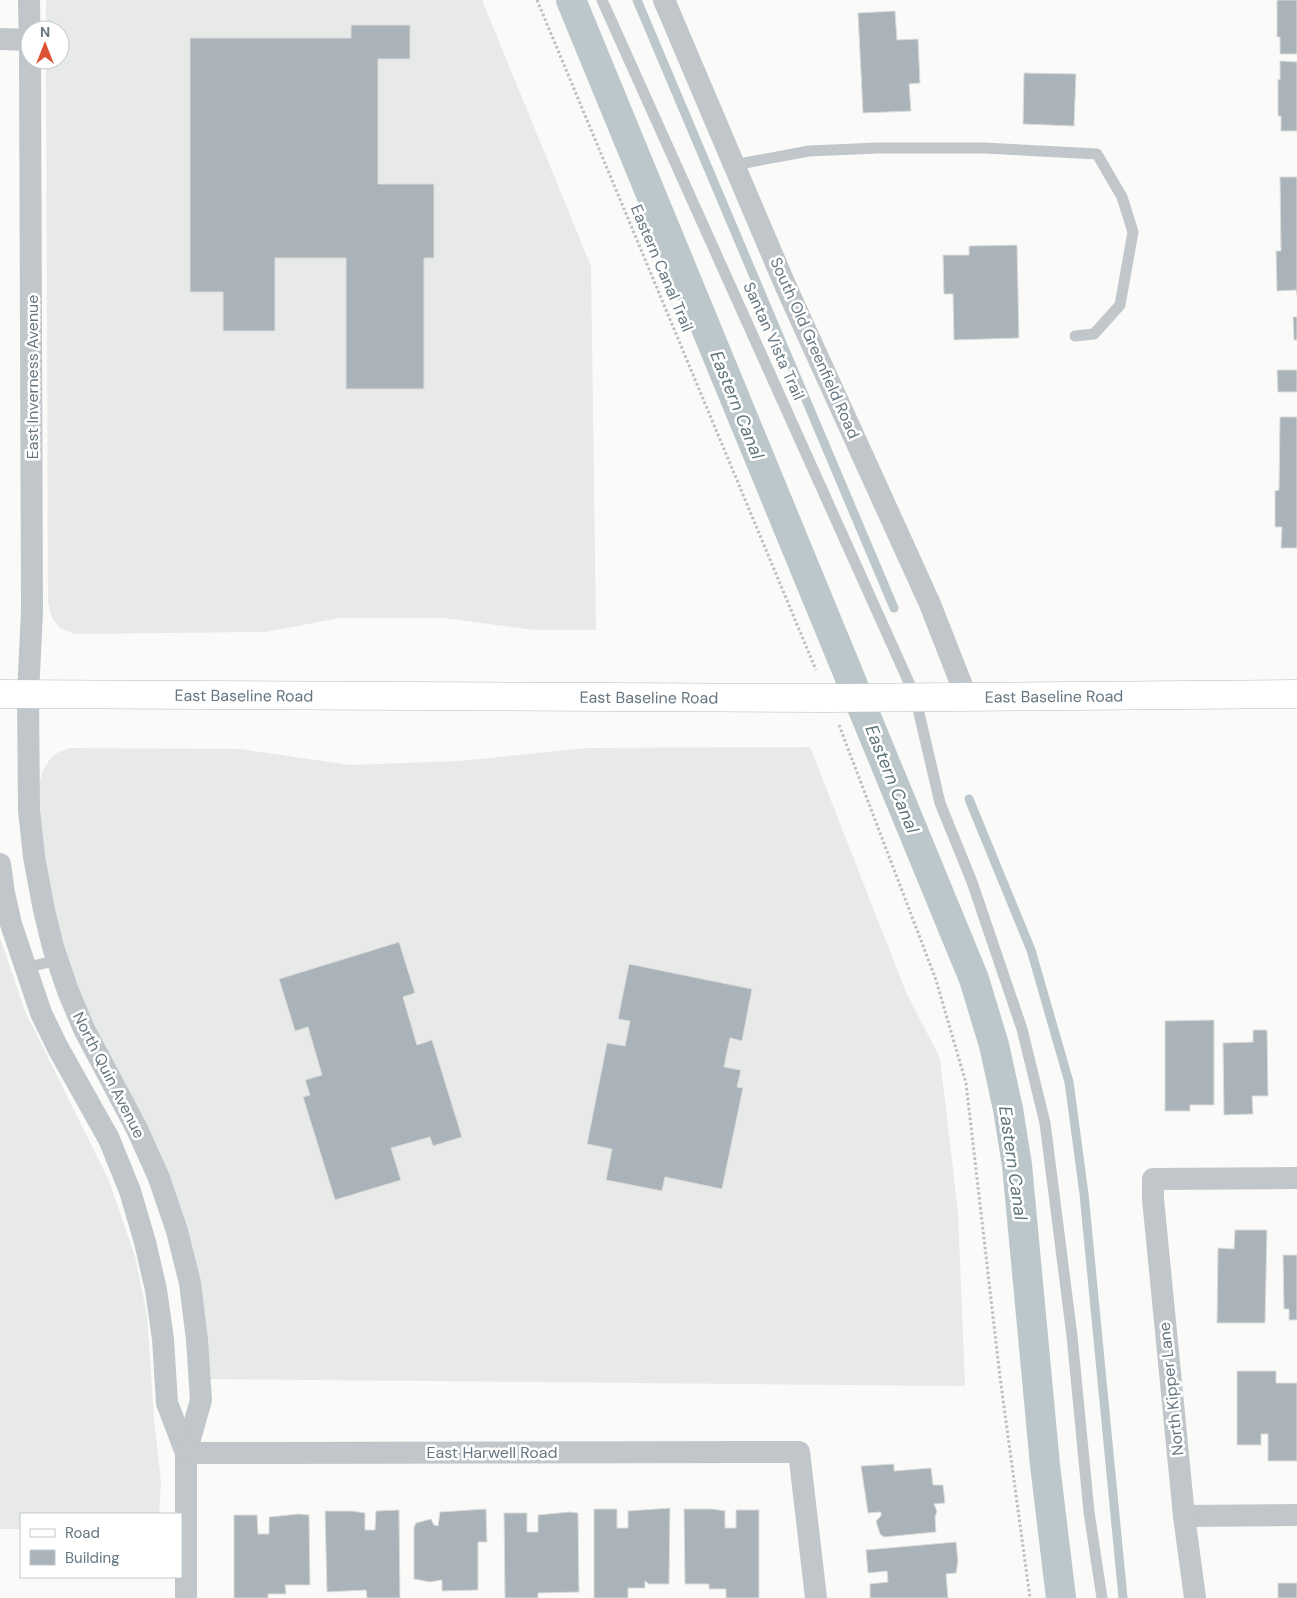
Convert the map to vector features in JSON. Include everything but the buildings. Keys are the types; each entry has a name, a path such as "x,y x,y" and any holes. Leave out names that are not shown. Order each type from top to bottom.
{"main road":[{"name":"East Baseline Road","path":"0,694 825,691 907,696 1297,694"}],"street":[{"name":"East Inverness Avenue","path":"29,0 30,20"},
{"name":"South Old Greenfield Road","path":"664,0 786,287 930,604 966,696"},
{"path":"0,39 20,40"},
{"name":"East Inverness Avenue","path":"28,694 32,611 30,70"},
{"name":"North Quin Avenue","path":"28,694 29,810 34,858 44,910 68,991 84,1029 137,1129 160,1178 188,1274 197,1340 200,1400 186,1453 186,1598"},
{"name":"North Quin Avenue","path":"0,864 11,924 41,1013 58,1048 109,1139 130,1191 145,1242 156,1290 163,1339 167,1402 186,1453"},
{"name":"North Kipper Lane","path":"1195,1598 1184,1516 1153,1199 1153,1179 1297,1178"},
{"name":"East Harwell Road","path":"186,1453 799,1452 816,1598"},
{"path":"1184,1516 1297,1515"}],"lane":[{"name":"Santan Vista Trail","path":"602,0 907,696 940,803 972,882 1022,1029 1045,1123 1072,1336 1089,1512 1102,1598"},
{"path":"734,165 809,151 878,148 984,148 1097,154 1122,197 1133,232 1120,305 1094,334 1075,336"},
{"path":"25,968 58,960"}],"path":[{"name":"Eastern Canal Trail","path":"536,0 825,691 936,980 966,1083 1000,1377 1030,1598"}],"shaded area":[{"path":"46,0 482,0 591,266 596,630 535,630 444,618 340,618 265,632 75,634 60,628 52,618 48,602 46,70 70,70 70,20 46,20"},
{"path":"810,747 906,992 940,1058 958,1212 965,1386 207,1379 201,1310 97,1034 63,952 51,913 37,791 43,770 50,759 57,753 70,748 240,749 350,765 460,761 587,748"},
{"path":"0,938 25,1011 109,1181 135,1256 147,1315 154,1419 161,1482 159,1513 20,1513 20,1529 0,1529"}],"waterway":[{"name":"Eastern Canal","path":"571,0 974,979 994,1045 1008,1109 1017,1165 1045,1465 1061,1598"},
{"path":"637,0 894,608"},
{"path":"969,799 1031,950 1069,1082 1084,1194 1123,1598"}]}
